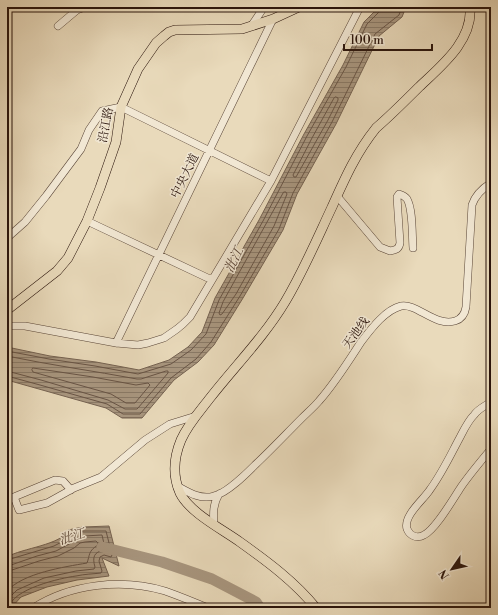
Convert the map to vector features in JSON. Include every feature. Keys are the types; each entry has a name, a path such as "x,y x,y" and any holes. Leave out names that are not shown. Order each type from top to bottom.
{"main road":[{"name":"沿江路","path":"7,310 57,271 68,258 87,221 116,142 121,107 138,69 156,43 169,32 175,30 242,29 273,19 299,7"},
{"path":"316,608 299,589 262,558 214,525 187,504 177,486 174,472 177,453 186,430 196,416 264,332 286,301 303,269 351,164 367,139 376,128 442,65 458,46 468,26 470,7"}],"street":[{"path":"58,26 77,10 85,7"},
{"path":"252,25 264,7"},
{"path":"7,326 25,326 116,343 138,345 164,338 177,329 190,317 271,181 360,7"},
{"name":"中央大道","path":"116,343 273,19"},
{"path":"7,238 25,222 46,196 81,149 89,130 102,111 121,107 271,181"},
{"name":"天池线","path":"177,486 192,494 203,497 214,496 241,478 318,402 370,330 381,319 399,307 405,306 412,308 444,322 456,321 462,317 466,307 472,204 484,188 491,183"},
{"path":"337,196 380,246 390,251 399,247 397,197 399,194 404,196 409,204 413,248"},
{"path":"87,221 212,280"},
{"path":"491,402 473,415 435,482 411,512 406,526 412,535 417,537 424,535 434,526 462,486 491,449"},
{"path":"71,490 63,481 56,480 10,497 19,510 47,503 71,490 101,478 145,440 170,424 196,416"},
{"path":"214,525 213,509 219,494"},
{"path":"33,608 57,595 101,585 119,584 164,591 208,608"}],"water":[{"path":"379,7 406,7 402,17 379,36 336,124 297,194 283,230 214,345 198,362 174,380 142,418 122,418 106,408 7,380 7,347 50,356 96,362 139,370 169,360 188,347 202,332 215,298 343,65 364,22"},
{"path":"109,526 119,566 102,558 109,576 77,580 47,587 21,597 11,608 7,608 7,557 50,543 64,535 68,530 83,527"}],"waterway":[{"name":"沘江","path":"102,547 162,562 212,579 256,602 260,608"}]}
